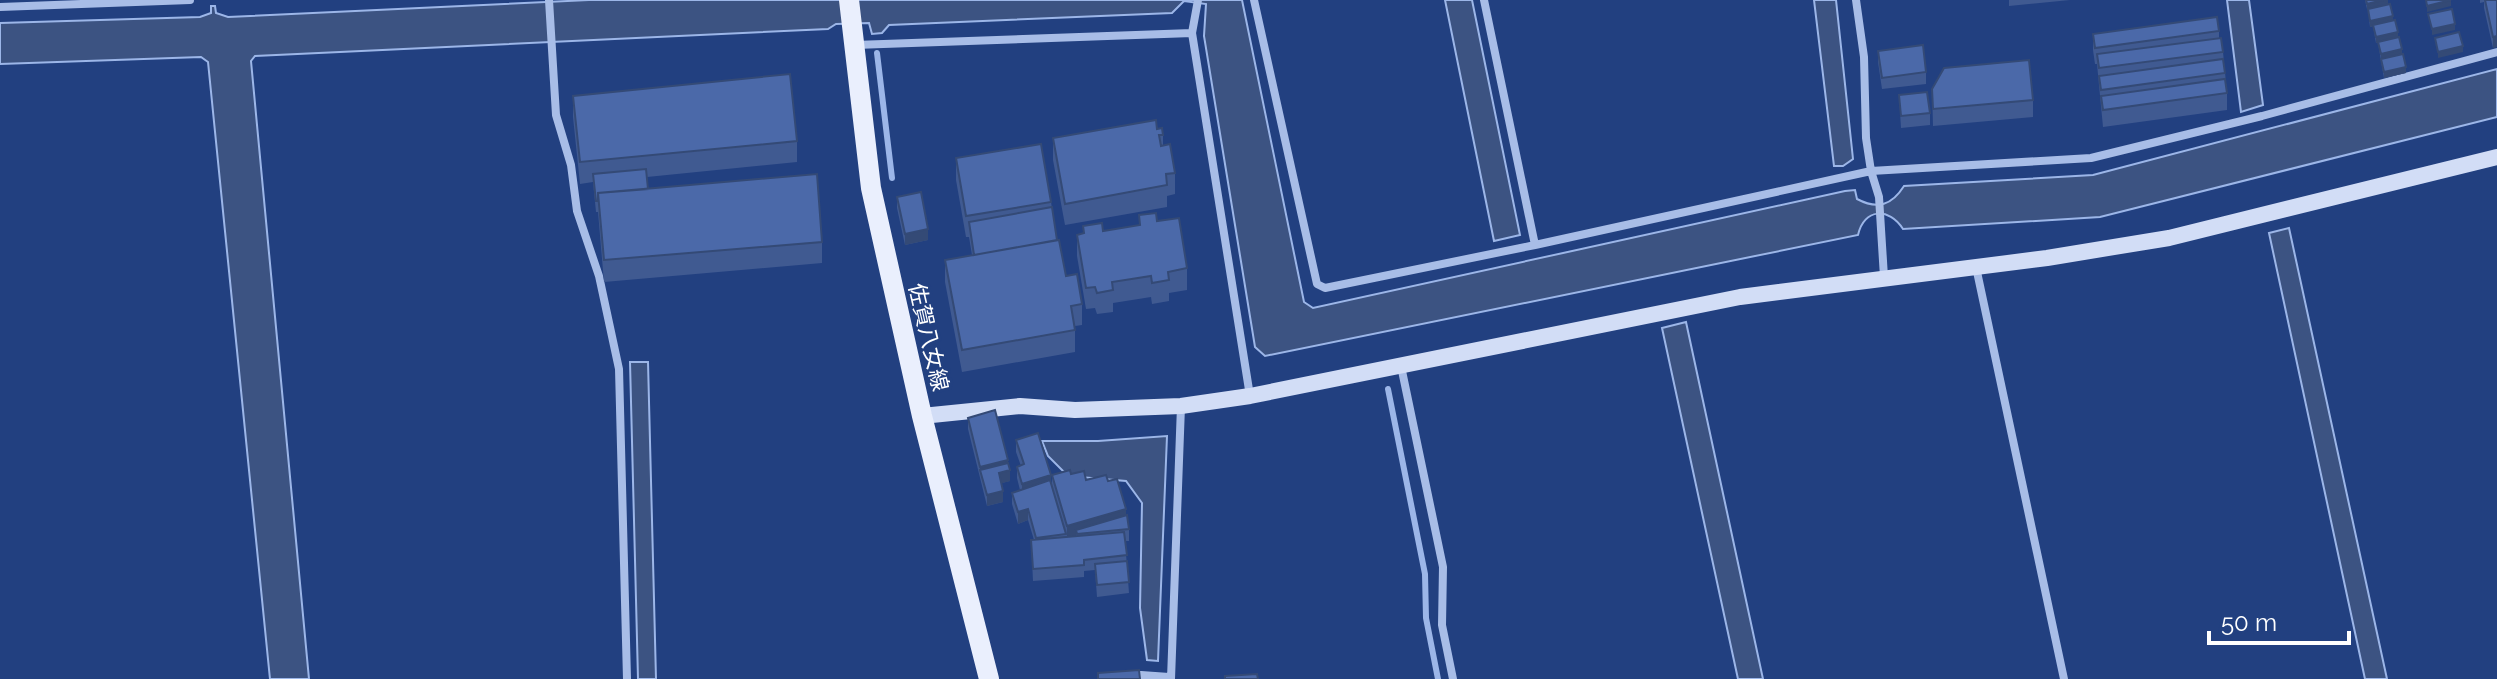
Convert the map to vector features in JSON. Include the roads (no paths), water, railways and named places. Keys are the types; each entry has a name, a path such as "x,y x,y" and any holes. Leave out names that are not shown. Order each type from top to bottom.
{"main road":[{"name":"佐賀八女線","path":"849,0 871,188 922,416 989,679"}],"street":[{"path":"0,7 190,0"},
{"path":"549,0 556,115 571,165 577,211 599,276 619,369 627,679"},
{"path":"1254,0 1317,284 1325,288 1871,171 2091,158 2262,116 2497,52"},
{"path":"1484,0 1535,245"},
{"path":"1856,0 1864,57 1866,138 1879,197 1884,277"},
{"path":"1197,2 1192,33 1250,396"},
{"path":"853,37 1192,33"},
{"path":"922,416 1020,406 1075,410 1181,406 1250,396 1740,297 2047,258 2169,238 2497,157"},
{"path":"1976,267 2064,679"},
{"path":"1400,365 1443,567 1442,625 1453,679"},
{"path":"1112,679 1141,675 1170,678 1181,406"}],"water":[{"path":"589,0 1242,0 1304,302 1313,308 1845,191 1855,190 1857,199 1878,205 1895,198 1904,186 2093,175 2497,69 2497,117 2100,217 1903,229 1891,217 1871,215 1858,235 1265,356 1255,347 1204,36 1206,4 1184,1 1172,13 889,25 882,33 872,34 869,23 836,24 828,29 255,56 251,61 309,679 270,679 208,62 201,57 0,64 0,23 200,17 211,13 211,6 215,6 216,13 228,17"},
{"path":"1445,0 1472,0 1520,235 1494,241"},
{"path":"1814,0 1836,0 1853,159 1843,166 1834,166"},
{"path":"2227,0 2249,0 2263,105 2241,112"},
{"path":"2289,228 2387,679 2365,679 2269,233"},
{"path":"1686,322 1763,679 1738,679 1662,328"},
{"path":"630,362 648,362 656,679 638,679"},
{"path":"1167,436 1158,661 1147,660 1140,608 1142,503 1126,481 1068,476 1048,456 1042,441"}],"waterway":[{"path":"877,53 892,178"},
{"path":"1388,389 1425,574 1426,618 1438,679"}]}
